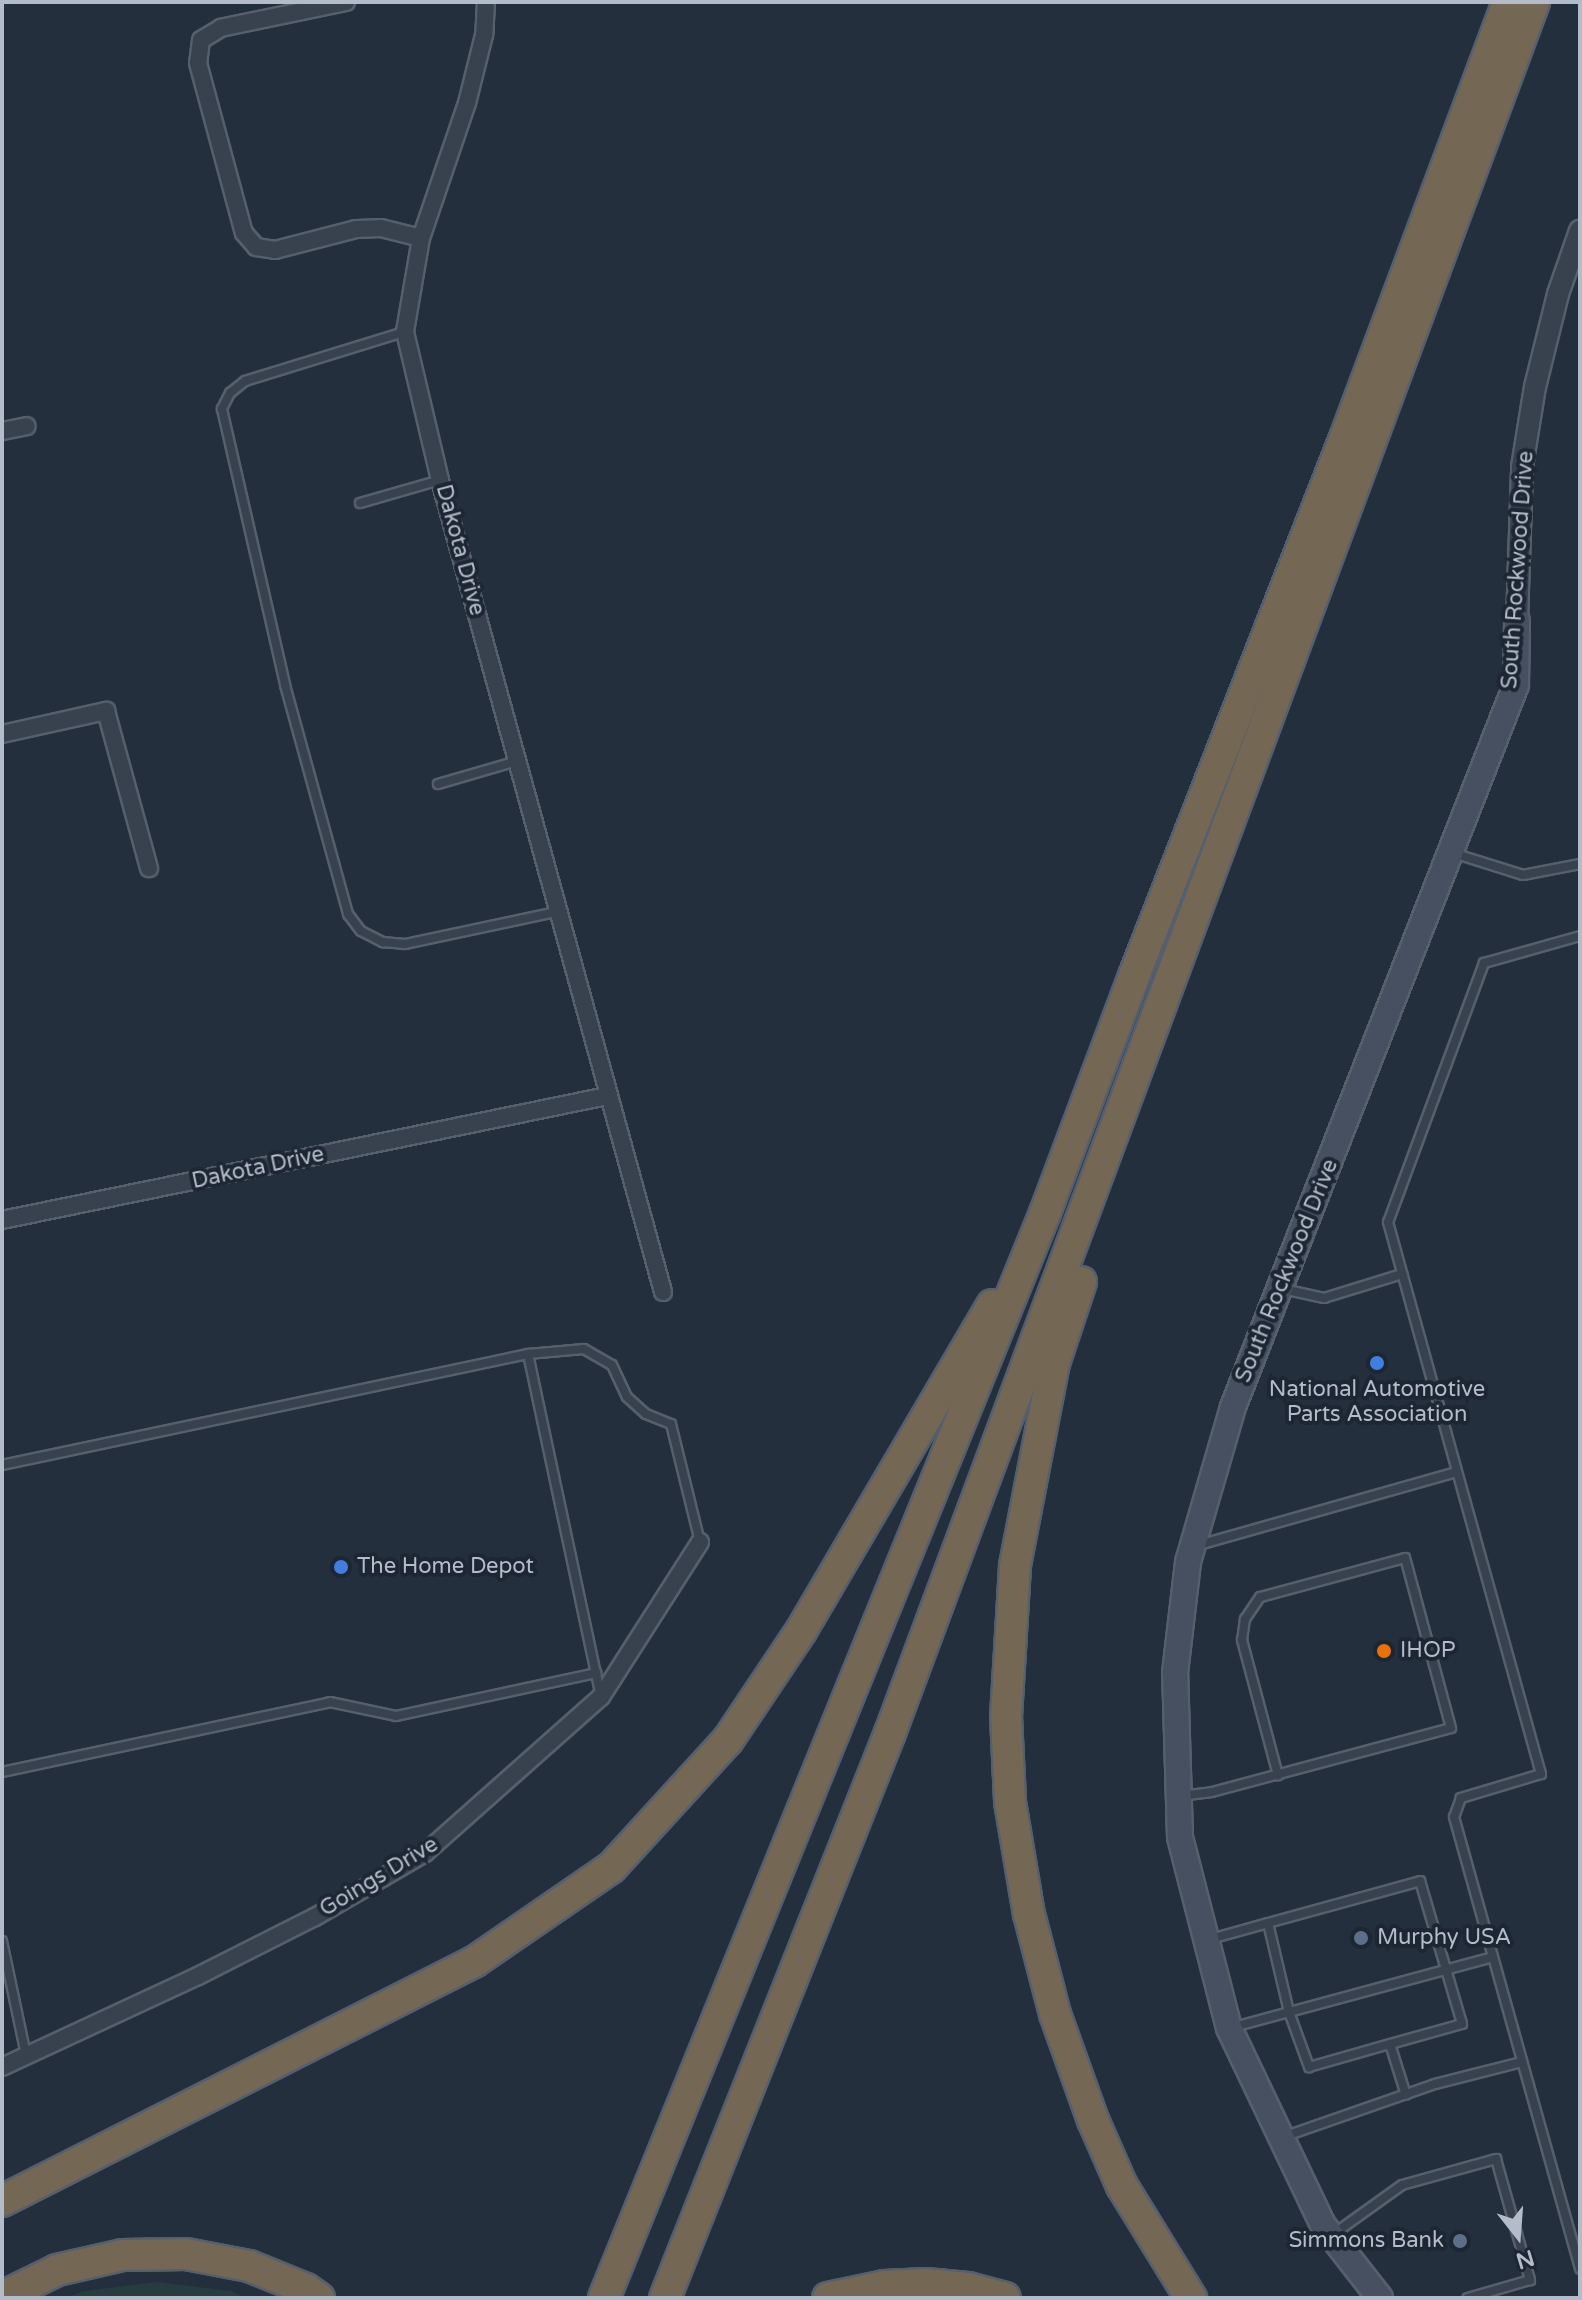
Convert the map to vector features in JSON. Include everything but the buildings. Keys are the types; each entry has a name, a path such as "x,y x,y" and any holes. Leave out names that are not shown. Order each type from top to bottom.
{"highway":[{"path":"604,2298 1045,1213 1139,961 1345,438 1508,2"},
{"path":"665,2298 890,1733 1534,2"},
{"path":"1191,2298 1122,2186 1093,2120 1055,2014 1029,1914 1010,1802 1006,1716 1009,1626 1026,1496 1054,1363 1235,833 1254,759"},
{"path":"2,2208 15,2193 474,1962 611,1868 728,1740 801,1631 1045,1213"},
{"path":"2,2297 70,2267 123,2255 186,2254 249,2266 319,2298"},
{"path":"828,2298 884,2286 926,2284 968,2288 1005,2298"}],"main road":[{"name":"South Rockwood Drive","path":"1380,2298 1331,2236 1229,2028 1180,1837 1175,1673 1192,1547 1233,1407 1516,685 1517,621"}],"street":[{"path":"346,2 221,28 201,40 198,63 244,233 256,247 275,250 356,229 381,228 421,238"},
{"name":"Dakota Drive","path":"486,2 484,35 467,103 421,238 405,332 440,480 663,1292"},
{"name":"South Rockwood Drive","path":"1517,621 1522,467 1533,400 1558,294 1580,231"},
{"path":"2,431 27,426"},
{"path":"2,734 106,711 149,868"},
{"name":"Dakota Drive","path":"2,1220 607,1096"},
{"name":"Goings Drive","path":"2,2067 315,1917 425,1853 601,1697 700,1542"}],"lane":[{"path":"405,332 245,381 230,393 222,409 285,685 348,914 361,931 383,942 405,944 560,911"},
{"path":"360,503 440,480"},
{"path":"438,784 518,761"},
{"path":"1450,852 1523,875 1580,864"},
{"path":"1580,936 1484,963 1388,1222 1541,1774 1461,1798 1454,1817 1580,2269"},
{"path":"1280,1288 1324,1298 1402,1274"},
{"path":"2,1465 528,1354 584,1349 612,1365 627,1397 646,1414 671,1424 700,1542"},
{"path":"528,1354 601,1697"},
{"path":"1192,1547 1456,1472"},
{"path":"1179,1796 1212,1792 1278,1775 1451,1728 1405,1558 1260,1597 1245,1619 1242,1640 1278,1775"},
{"path":"2,1772 330,1702 396,1716 596,1673"},
{"path":"1207,1940 1268,1923 1420,1881 1462,2024 1309,2067 1289,2012 1268,1923"},
{"path":"2,1941 26,2055"},
{"path":"1229,2028 1493,1957"},
{"path":"1390,2044 1406,2095"},
{"path":"1282,2137 1406,2095 1522,2062"},
{"path":"1331,2236 1402,2185 1496,2159 1530,2280 1468,2298"}],"green space":[{"path":"157,2282 231,2291 246,2298 66,2298 84,2291"}],"place":[{"name":"National Automotive Parts Association","path":"1377,1363"},
{"name":"The Home Depot","path":"341,1567"},
{"name":"IHOP","path":"1384,1651"},
{"name":"Murphy USA","path":"1361,1938"},
{"name":"Simmons Bank","path":"1460,2241"}]}
